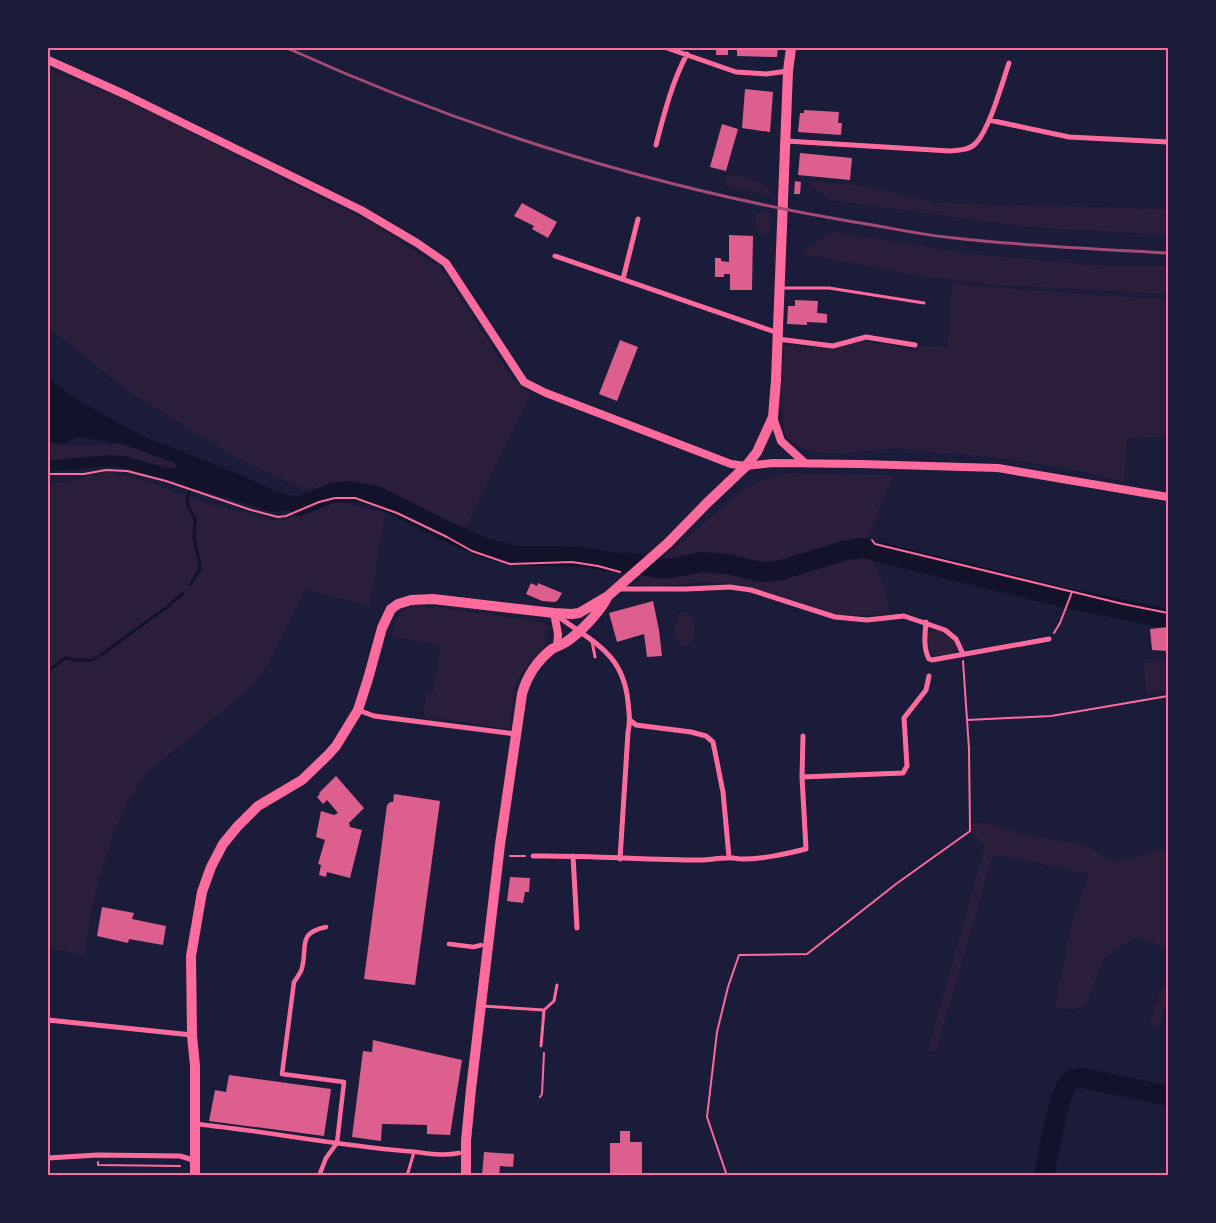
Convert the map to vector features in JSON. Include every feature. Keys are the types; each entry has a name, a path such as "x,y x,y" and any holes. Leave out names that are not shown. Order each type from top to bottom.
{"main road":[{"path":"195,1176 195,1066 192,1036 191,956 202,892 211,867 223,844 244,820 258,806 302,780 328,756 340,741 358,710 382,628 392,609 403,601 434,599 554,614 579,613 612,593 632,576 746,466 758,452 773,417 788,71 791,48"},
{"path":"466,1176 462,1153 500,845 525,683 532,670 552,649 568,641 602,609 612,593"}],"street":[{"path":"667,48 736,72 766,74 788,71"},
{"path":"656,145 666,107 680,67 687,54"},
{"path":"48,60 126,95 361,210 446,263 524,382 546,394 731,464 746,466 773,463 805,463 998,468 1168,497"},
{"path":"785,141 950,151 968,148 976,143 989,120 1009,63"},
{"path":"989,120 1069,137 1168,142"},
{"path":"623,279 638,219"},
{"path":"555,256 778,336 833,346 866,337 915,345"},
{"path":"773,417 782,441 805,463"},
{"path":"612,593 730,587 751,590 836,618 867,620 904,616 945,630 956,639 962,654"},
{"path":"554,614 591,638 613,659 622,674 628,692 630,721 620,858"},
{"path":"554,614 558,634 557,647"},
{"path":"926,622 924,637 926,654 929,659 936,660 1049,639"},
{"path":"802,777 903,773 906,766 904,718 926,690 929,676"},
{"path":"358,710 374,716 517,734"},
{"path":"630,721 636,726 676,729 699,734 706,736 713,742 723,792 729,858"},
{"path":"533,856 703,860 765,857 790,854 806,849 802,777 803,736"},
{"path":"573,856 577,928"},
{"path":"319,1176 326,1158 337,1143 344,1082 282,1074 294,982 301,972 304,944 308,935 316,929 326,928"},
{"path":"449,944 474,947 481,945"},
{"path":"48,1020 192,1036"},
{"path":"194,1124 363,1148 445,1155 462,1153"},
{"path":"48,1158 180,1156 190,1159 194,1163"}],"lane":[{"path":"780,288 829,288 924,302"},
{"path":"591,638 595,657"},
{"path":"541,1046 544,1010 554,1001 558,985"},
{"path":"481,1006 544,1010"},
{"path":"407,1176 414,1151"}],"path":[{"path":"48,474 84,474 106,470 126,471 166,481 278,517 286,516 319,502 335,498 355,498 397,513 472,551 510,564 572,562 620,572"},
{"path":"872,540 876,544 1168,613"},
{"path":"1049,639 1060,623 1072,591"},
{"path":"727,1176 717,1152 707,1117 717,1032 738,955 807,954 896,884 970,831 967,720 962,654"},
{"path":"967,720 1051,716 1168,696"},
{"path":"514,856 533,856"},
{"path":"540,1097 542,1094 544,1051 541,1046"},
{"path":"98,1160 98,1165 180,1166"}],"shaded area":[{"path":"48,69 123,99 371,222 440,267 514,381 531,394 466,527 451,524 377,488 354,485 306,490 242,461 130,393 48,327"},
{"path":"728,174 761,183 766,186 771,196 725,186"},
{"path":"806,181 859,185 936,203 1168,209 1168,235 1027,227 830,200"},
{"path":"761,211 770,213 769,235 761,233 757,229 756,214"},
{"path":"833,232 972,254 1092,265 1168,266 1168,294 997,285 924,277 799,253"},
{"path":"952,284 1168,299 1168,436 1127,439 1124,482 1057,467 967,455 894,449 849,453 821,452 797,446 788,439 783,422 782,409 784,345 832,349 864,341 913,350 923,346 947,348"},
{"path":"48,377 74,398 142,436 243,476 277,492 296,497 299,506 296,509 272,512 175,482 177,469 175,463 123,444 77,437 63,445 48,440"},
{"path":"48,443 62,445 123,444 175,463 177,469 116,455 48,461"},
{"path":"107,472 147,481 208,504 275,520 286,519 334,501 385,513 370,606 305,590 269,662 251,688 146,773 129,799 112,837 94,896 84,955 48,948 48,483 60,483"},
{"path":"791,473 893,475 863,546 881,578 890,613 837,615 742,585 701,582 656,587 632,585 742,491 756,482"},
{"path":"418,605 543,622 549,629 544,635 547,643 516,681 509,729 423,716 426,693 433,692 441,645 392,636 399,615 406,609"},
{"path":"681,612 687,612 691,616 695,630 692,640 685,647 680,645 674,634 677,615"},
{"path":"935,629 943,632 953,640 957,651 943,656 929,652 928,632"},
{"path":"1168,661 1168,690 1146,693 1144,663"},
{"path":"974,823 991,824 1023,834 1089,846 1106,859 1120,861 1160,849 1168,853 1168,949 1137,936 1104,958 1086,1005 1075,1009 1055,1008 1072,921 1089,874 1000,855 992,858 936,1051 928,1051 985,846 972,832"},
{"path":"1168,979 1168,1008 1166,1008 1156,1028 1149,1025 1159,995"}],"building":[{"path":"705,48 728,48 728,55 716,55 716,50"},
{"path":"737,48 778,48 777,57 737,56"},
{"path":"745,89 773,92 770,132 742,128"},
{"path":"804,110 839,112 838,123 842,123 841,135 798,132 800,113 804,113"},
{"path":"722,124 738,129 726,171 710,167"},
{"path":"800,153 852,158 850,180 798,175"},
{"path":"795,181 801,182 800,194 794,194"},
{"path":"522,203 557,222 548,238 532,229 534,226 514,216"},
{"path":"729,235 753,236 752,290 730,290 730,274 724,274 724,277 715,277 715,258 721,258 721,261 729,262"},
{"path":"795,300 818,301 817,313 827,314 827,323 787,324 788,306 795,306"},
{"path":"620,340 638,347 617,401 599,394"},
{"path":"531,583 537,586 538,583 562,593 555,602 542,601 526,594"},
{"path":"653,601 662,656 647,657 644,634 617,642 609,613"},
{"path":"1168,627 1168,651 1152,650 1150,629"},
{"path":"336,776 364,808 349,823 350,827 362,830 350,878 327,872 326,877 319,875 321,865 318,864 325,840 316,837 321,811 334,815 338,813 327,800 323,804 317,797"},
{"path":"394,794 440,801 415,985 364,979 387,805 393,802"},
{"path":"510,877 530,878 529,892 525,892 523,903 507,901"},
{"path":"102,907 134,913 132,919 166,926 163,945 129,939 128,943 97,936"},
{"path":"373,1040 462,1060 450,1135 427,1134 427,1125 382,1124 381,1141 352,1137 363,1051 372,1052"},
{"path":"229,1075 331,1089 324,1136 209,1121 215,1090 226,1092"},
{"path":"620,1131 630,1131 630,1142 642,1142 642,1176 610,1176 610,1143 620,1143"},
{"path":"484,1152 514,1154 513,1167 500,1166 499,1176 482,1175"}],"waterway":[{"path":"48,466 104,461 126,462 169,475 191,471"},
{"path":"190,585 200,569 194,538 195,519 188,506 187,499 191,487"},
{"path":"299,506 332,493 350,491 377,496 482,547 515,556 585,557 656,568 672,568 702,562 727,564 762,572 778,571 846,550 863,548 1067,598 1168,619"},
{"path":"101,655 167,607 183,593"},
{"path":"78,660 92,660 97,657"},
{"path":"48,671 65,658 76,660"},
{"path":"1044,1176 1057,1112 1069,1082 1076,1078 1083,1078 1168,1096"}],"railway":[{"path":"287,48 355,78 495,130 637,174 709,192 781,208 942,237 1168,253"}]}
